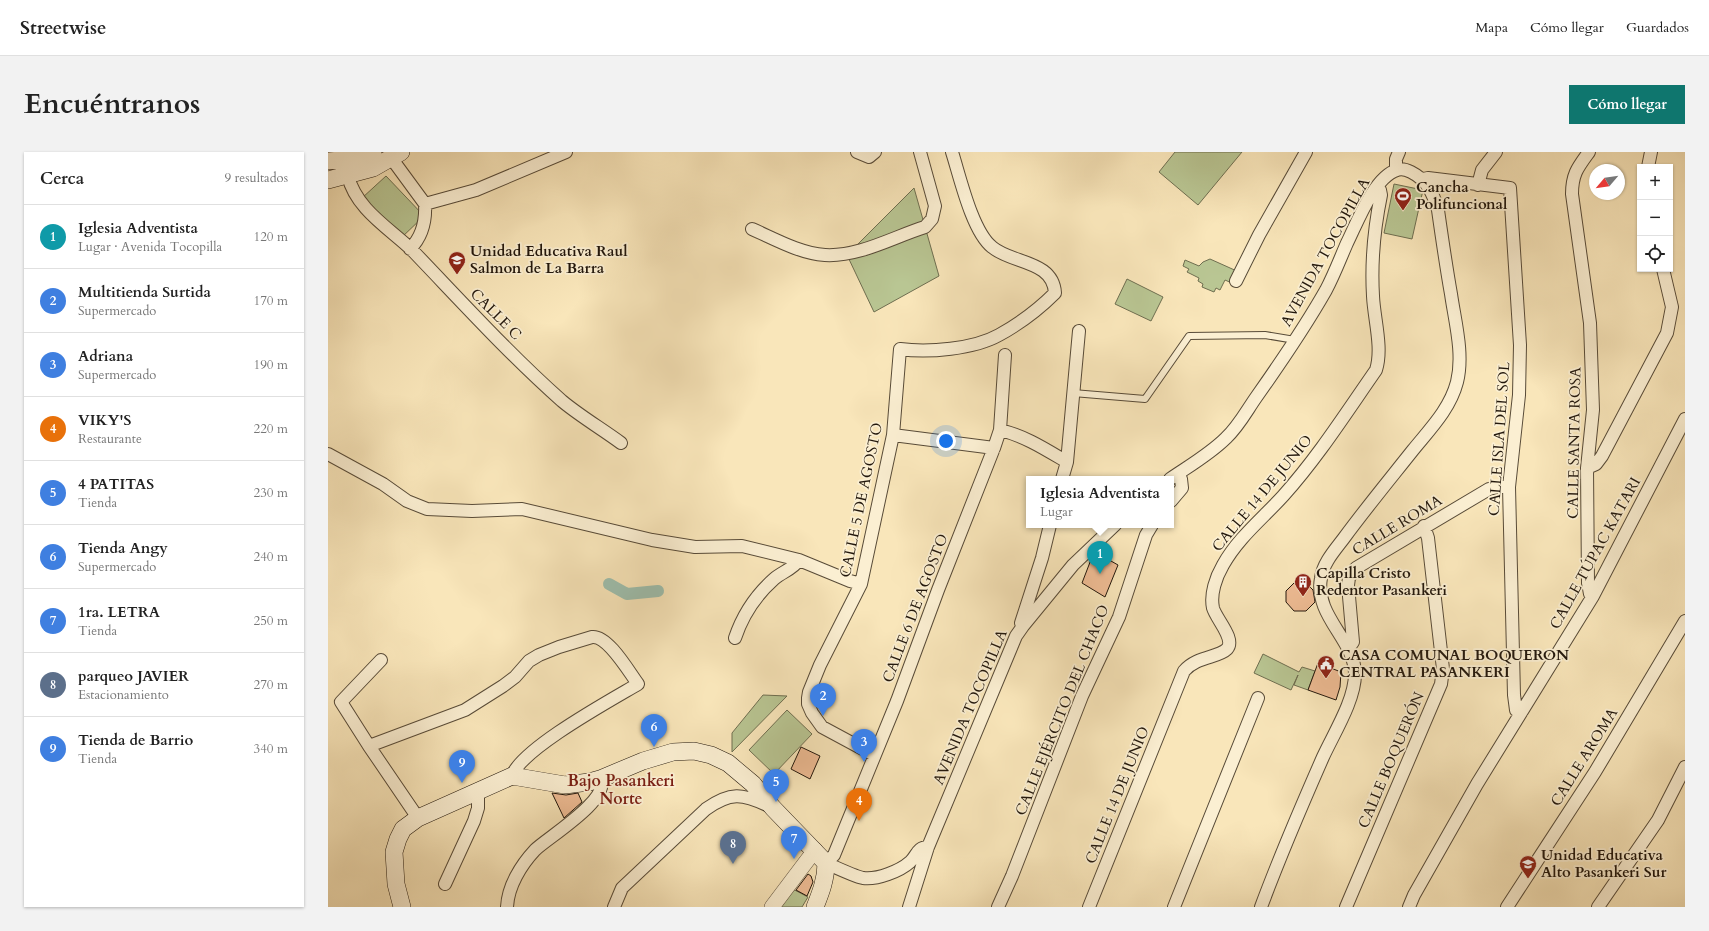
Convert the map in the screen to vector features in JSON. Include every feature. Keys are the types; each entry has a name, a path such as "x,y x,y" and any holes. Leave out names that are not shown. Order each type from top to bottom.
{"main road":[{"path":"328,161 396,155"},
{"path":"328,180 348,176 372,158"},
{"path":"402,907 396,884 394,852 403,829 418,818 512,776 565,785 600,779 643,761 673,752 694,751 711,755 728,764 753,784 773,808 820,856 826,875 815,907"}],"street":[{"path":"425,204 476,190 566,152"},
{"path":"857,152 869,157 875,152"},
{"path":"752,229 801,250 823,255 838,255 863,249 925,227 932,219 935,206 920,152"},
{"name":"CALLE 5 DE AGOSTO","path":"874,755 822,727 812,713 808,704 808,692 861,584 893,435 900,349 913,351 977,344 998,336 1024,320 1055,293 1052,280 1047,273 1040,268 998,252 985,240 971,211 952,152"},
{"path":"1236,281 1259,235 1306,152"},
{"path":"1261,907 1288,837 1346,708 1355,684 1354,662 1348,649 1330,621 1321,592 1320,578 1326,563 1353,526 1447,408 1458,381 1458,336 1438,210 1431,190 1423,179 1406,170 1396,170 1396,159 1399,152"},
{"path":"1423,179 1428,178 1478,185 1482,170 1496,152"},
{"name":"CALLE SANTA ROSA","path":"1589,152 1573,177 1572,194 1590,323 1593,410 1587,468 1588,583 1590,594 1593,596"},
{"path":"1649,164 1651,152"},
{"path":"396,155 425,204 426,218 423,229 410,249"},
{"name":"AVENIDA TOCOPILLA","path":"1174,477 1227,438 1284,359 1326,289 1363,210 1377,186 1386,176 1396,170"},
{"name":"CALLE C","path":"348,176 350,188 360,202 410,249 563,402 621,443"},
{"name":"CALLE ISLA DEL SOL","path":"1478,185 1510,188 1520,346 1519,395 1509,487 1514,695 1516,710 1522,711"},
{"name":"CALLE 14 DE JUNIO","path":"1089,907 1184,671 1194,662 1226,650 1229,644 1229,638 1214,609 1212,594 1223,565 1236,545 1282,496 1327,442 1376,370 1378,357 1373,296 1374,234 1381,196 1377,186"},
{"path":"1587,468 1596,464 1602,456 1634,393 1668,333 1672,307 1665,272"},
{"path":"1063,476 1067,462 1079,331"},
{"name":"CALLE 6 DE AGOSTO","path":"820,856 834,855 897,701 938,590 994,448 1000,430 1005,355"},
{"name":"CALLE TÚPAC KATARI","path":"1408,907 1477,784 1593,596 1685,419"},
{"path":"1000,430 1022,437 1067,462"},
{"path":"893,435 994,448"},
{"path":"328,454 383,484 407,502 427,509 472,511 522,509 652,540 696,547 742,546 799,560 861,584"},
{"path":"1174,477 1181,479 1182,488 1174,497"},
{"name":"CALLE ROMA","path":"1348,649 1353,642 1348,585 1352,572 1356,568 1424,526 1489,489 1509,487"},
{"name":"CALLE BOQUERÓN","path":"1346,907 1441,684 1443,669 1428,538 1424,526"},
{"path":"1022,626 1021,623 1042,558 1049,528"},
{"name":"AVENIDA TOCOPILLA","path":"909,907 928,847 1013,643 1022,626 1073,565 1112,528"},
{"name":"CALLE EJÉRCITO DEL CHACO","path":"998,907 1012,876 1082,696 1119,617 1146,535 1150,528"},
{"path":"735,638 740,623 752,601 776,578 796,565 799,560"},
{"name":"CALLE AROMA","path":"1507,907 1595,772 1685,621"},
{"path":"369,746 464,710 503,686 515,677 529,661 539,655 592,636 597,636 606,642 638,684 562,729 517,766 512,776"},
{"path":"381,660 342,702 369,746 418,818"},
{"path":"1174,907 1258,698"},
{"path":"1598,907 1658,820 1685,767"},
{"path":"507,907 514,880 524,863 545,841 594,802 602,787 600,779"},
{"path":"445,884 474,821 478,808 478,792"},
{"path":"614,907 622,888 706,809 719,800 736,795 746,796 773,808"},
{"path":"772,907 820,856 863,878 876,877 899,869 910,862 919,850 928,847"}],"lane":[{"path":"1073,393 1146,399 1189,336 1265,335 1295,340"}],"green space":[{"path":"1175,152 1242,152 1198,205 1159,172"},
{"path":"386,176 424,216 400,239 362,198"},
{"name":"Cancha Polifuncional","path":"1394,184 1423,190 1412,239 1384,233"},
{"path":"914,188 939,276 874,312 847,255"},
{"path":"1210,259 1239,272 1234,284 1225,280 1220,290 1216,288 1214,292 1202,287 1203,284 1198,281 1199,278 1187,272 1189,269 1183,266 1185,260 1199,266 1203,262"},
{"path":"1127,279 1163,297 1151,321 1115,304"},
{"path":"1263,654 1299,672 1302,667 1315,671 1308,690 1294,685 1298,675 1291,690 1254,673"},
{"path":"763,695 787,696 732,752 732,733"},
{"path":"787,710 812,734 774,774 749,750"},
{"path":"783,884 808,897 802,907 766,907"}],"building":[{"path":"1097,553 1118,565 1105,597 1082,583 1092,557"},
{"name":"Capilla Cristo Redentor Pasankeri","path":"1305,582 1313,590 1315,602 1306,611 1294,611 1286,602 1286,591 1294,583"},
{"name":"CASA COMUNAL BOQUERON CENTRAL PASANKERI","path":"1318,663 1341,672 1340,687 1336,700 1308,690"},
{"path":"801,747 820,756 810,779 791,769"},
{"path":"552,793 566,795 578,793 582,802 564,818"},
{"path":"808,874 811,876 813,882 807,896 796,890"}],"waterway":[{"path":"609,584 627,594 658,591"}],"place":[{"name":"Cancha Polifuncional","path":"1403,211"},
{"name":"Unidad Educativa Raul Salmon de La Barra","path":"457,275"},
{"name":"Iglesia Adventista","path":"1100,574"},
{"name":"Capilla Cristo Redentor Pasankeri","path":"1303,597"},
{"name":"CASA COMUNAL BOQUERON CENTRAL PASANKERI","path":"1326,679"},
{"name":"Multitienda Surtida","path":"823,716"},
{"name":"Tienda Angy","path":"654,747"},
{"name":"Adriana","path":"864,762"},
{"name":"Tienda de Barrio","path":"462,783"},
{"name":"4 PATITAS","path":"776,802"},
{"name":"VIKY'S","path":"859,821"},
{"name":"1ra. LETRA","path":"794,859"},
{"name":"parqueo JAVIER","path":"733,864"},
{"name":"Unidad Educativa Alto Pasankeri Sur","path":"1528,879"}],"district":[{"name":"Bajo Pasankeri Norte","path":"621,789"}]}
